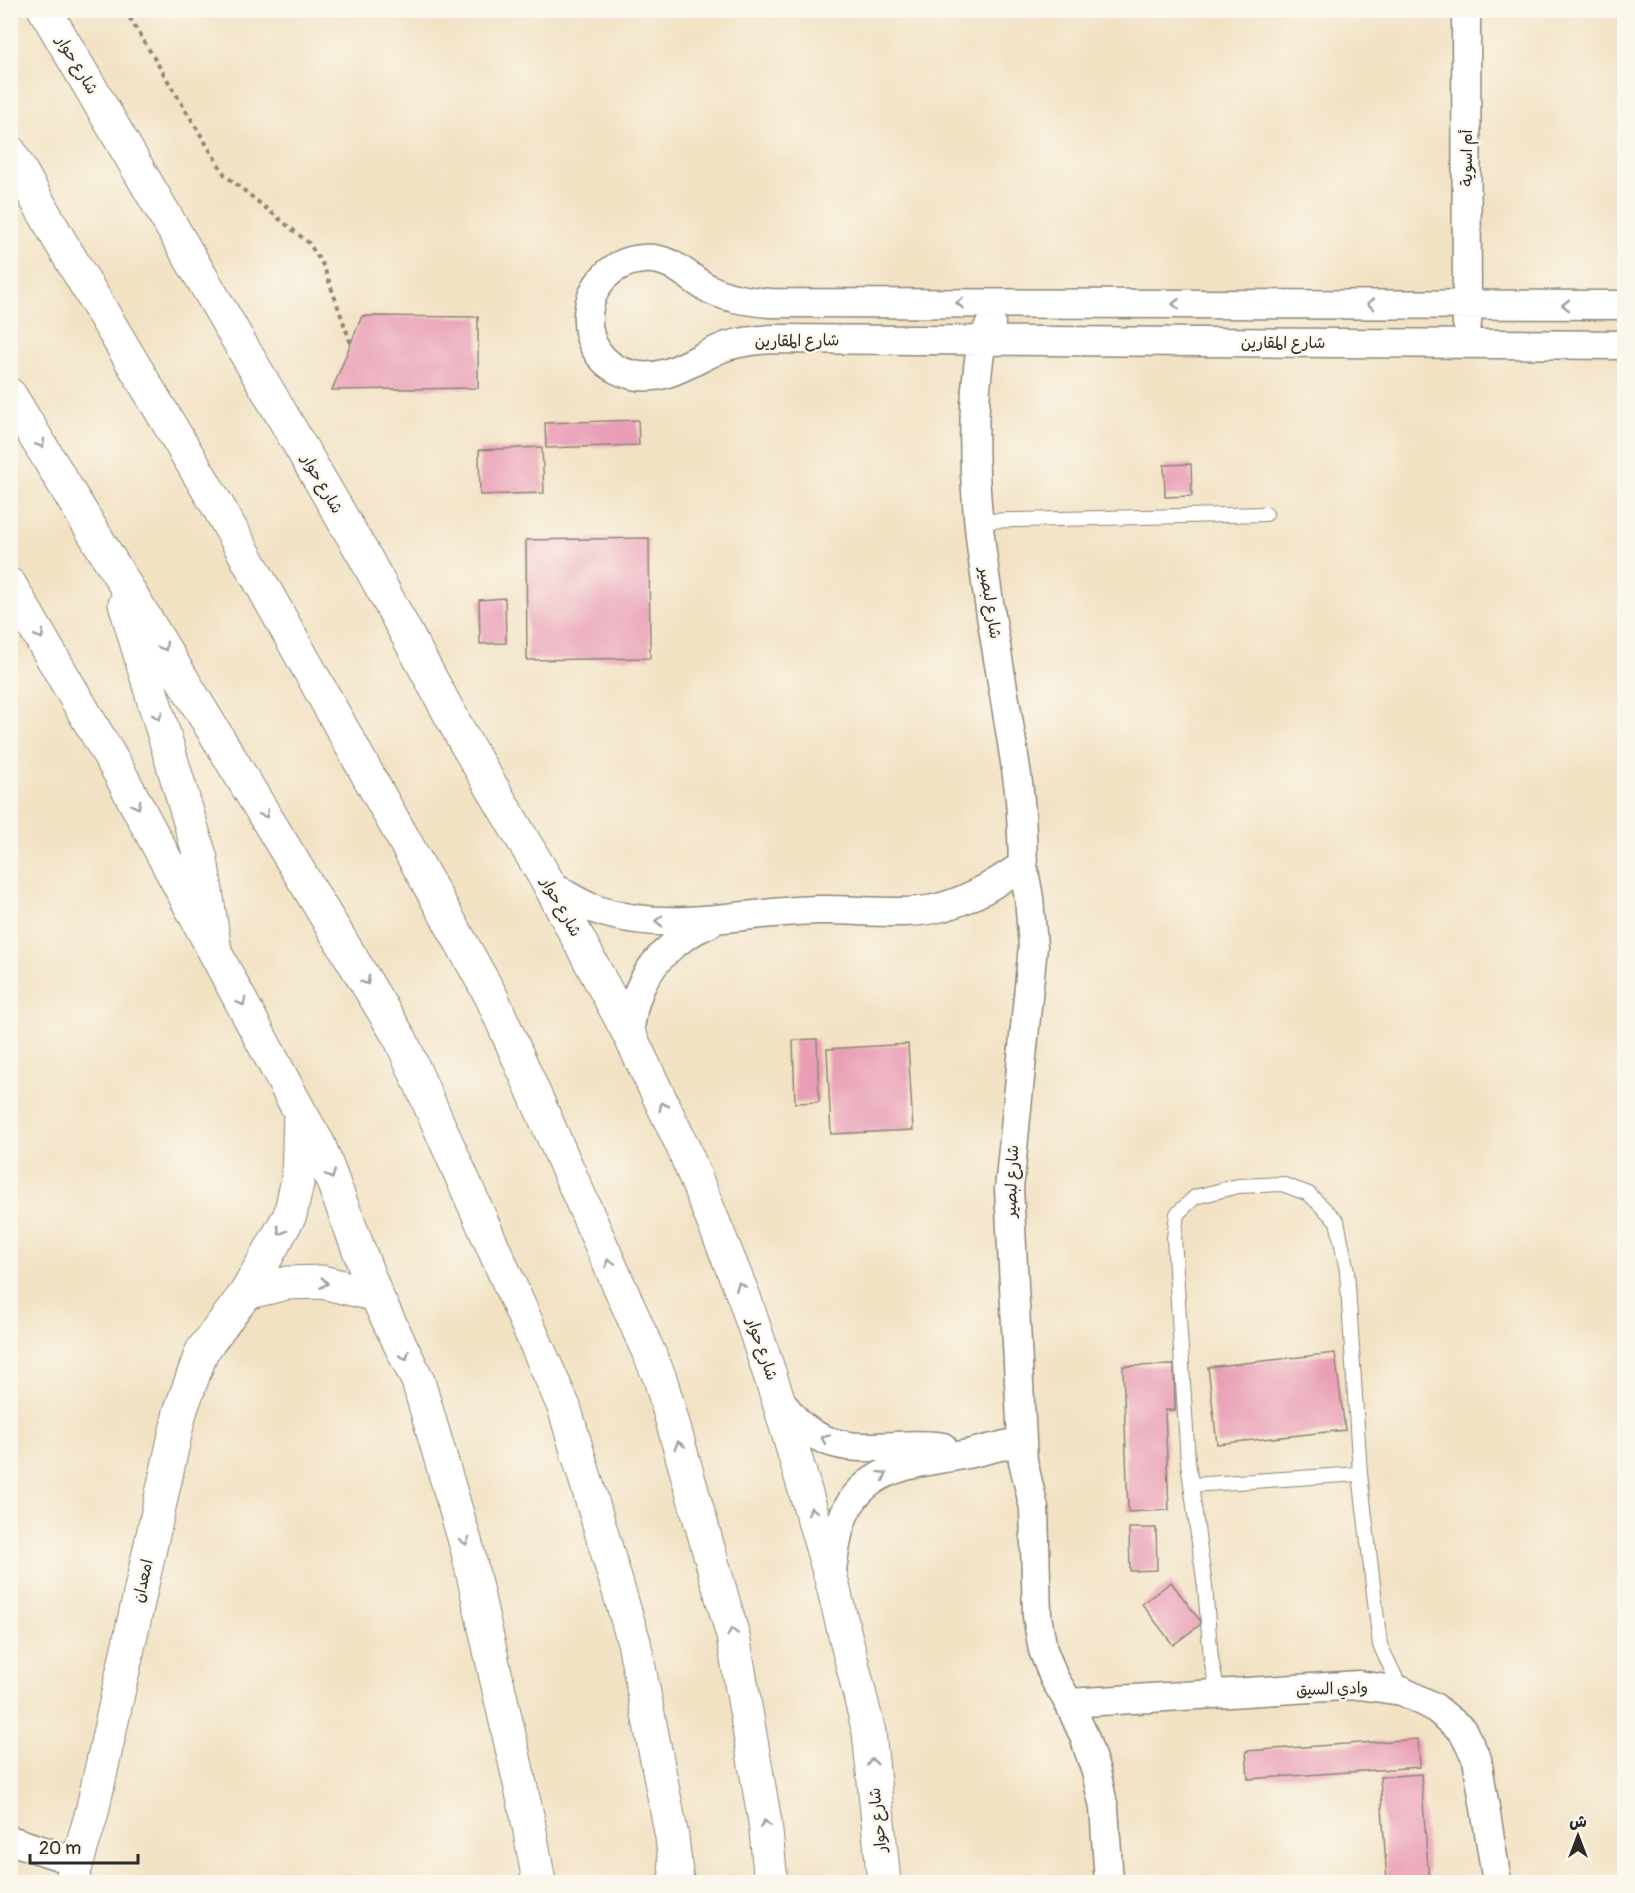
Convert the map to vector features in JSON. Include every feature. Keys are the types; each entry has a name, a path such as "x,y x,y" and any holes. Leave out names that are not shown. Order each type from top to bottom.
{"main road":[{"name":"شارع حوار","path":"45,10 365,557 465,742 549,884 629,1034 683,1147 744,1297 778,1399 831,1578 869,1732 884,1882"},
{"path":"10,152 57,236 219,508 491,996 660,1378 733,1636 765,1822 771,1882"},
{"path":"10,394 401,1040 564,1407 634,1642 672,1837 677,1882"},
{"path":"111,559 201,859 215,950"},
{"path":"10,585 119,772 300,1112 320,1145 376,1294 418,1382 467,1548 527,1815 539,1882"},
{"name":"امعدان","path":"74,1872 91,1816 180,1412 202,1351 246,1293 290,1215 298,1179 300,1112"},
{"path":"246,1293 287,1283 322,1282 376,1294"}],"street":[{"name":"أم اسوية","path":"1466,10 1467,345"},
{"name":"شارع المقارين","path":"1624,305 770,303 725,296 704,286 675,265 645,258 615,267 603,276 589,303 587,318 589,333 595,348 604,360 631,375 646,377 662,375 728,346 772,339 1624,345"},
{"path":"983,340 993,319 1011,303"},
{"name":"شارع لبصير","path":"983,340 977,374 975,408 974,465 977,521 1018,785 1023,865 1029,898 1033,946 1009,1189 1023,1461 1034,1508 1039,1633 1054,1678 1069,1703 1084,1736 1096,1772 1104,1808 1108,1882"},
{"path":"549,884 595,910 620,917 657,922 717,920 768,913 819,910 921,911 941,908 993,886 1023,865"},
{"path":"629,1034 634,1002 657,959 695,929 717,920"},
{"path":"778,1399 802,1426 820,1437 839,1444 860,1448 911,1444 930,1445 965,1453"},
{"path":"831,1578 838,1534 845,1513 857,1495 873,1480 892,1470 1022,1442"},
{"name":"وادي السيق","path":"1069,1703 1359,1686 1402,1691 1434,1707 1462,1730 1477,1759 1497,1882"},
{"path":"10,1840 74,1872"}],"lane":[{"path":"977,521 1266,514"},
{"path":"1218,1694 1211,1659 1205,1587 1188,1462 1174,1238 1177,1214 1195,1197 1238,1186 1282,1184 1309,1194 1337,1221 1347,1270 1360,1474 1380,1645 1402,1691"},
{"path":"1191,1485 1360,1474"}],"path":[{"path":"125,10 225,175 309,243 324,267 351,344"}],"building":[{"path":"362,316 478,317 478,388 332,390"},
{"path":"638,420 639,445 546,448 545,423"},
{"path":"542,447 544,493 480,495 479,450"},
{"path":"1191,464 1192,496 1165,497 1164,465"},
{"path":"649,538 650,658 527,660 526,540"},
{"path":"505,598 506,643 480,644 479,600"},
{"path":"817,1039 819,1102 795,1103 793,1040"},
{"path":"908,1044 913,1130 831,1134 827,1049"},
{"path":"1335,1353 1345,1430 1217,1444 1208,1367"},
{"path":"1174,1365 1175,1410 1165,1410 1169,1510 1128,1512 1123,1366"},
{"path":"1129,1528 1156,1528 1157,1570 1130,1571"},
{"path":"1171,1582 1202,1623 1173,1645 1142,1604"},
{"path":"1418,1739 1420,1767 1248,1779 1246,1751"},
{"path":"1421,1774 1429,1882 1387,1882 1380,1777"}]}
